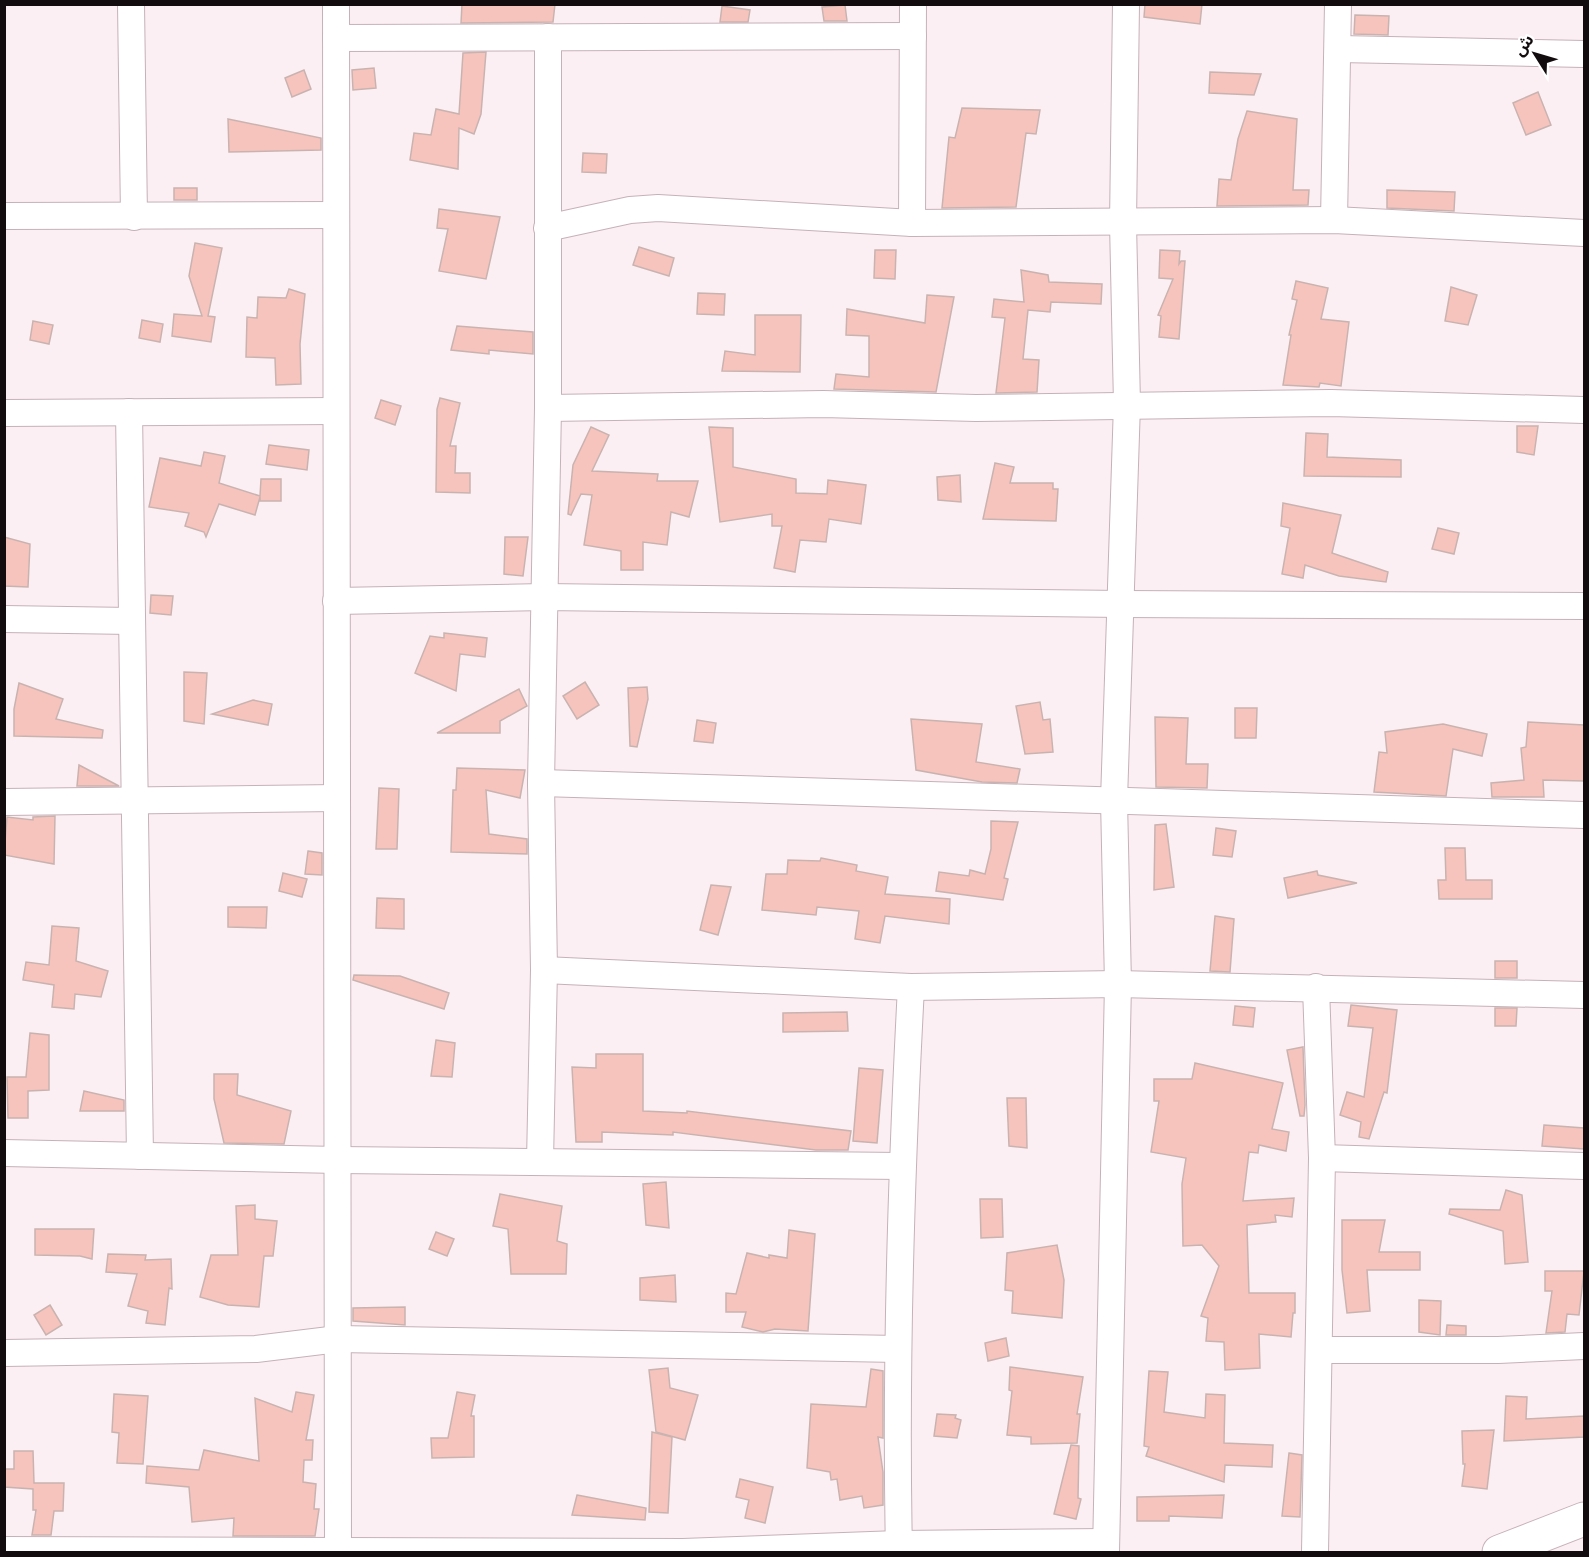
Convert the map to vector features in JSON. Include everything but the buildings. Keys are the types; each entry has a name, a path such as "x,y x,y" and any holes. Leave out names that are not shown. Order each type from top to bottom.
{"highway":[{"path":"1499,1552 1584,1519"}],"street":[{"path":"131,4 134,217"},
{"path":"336,4 338,1552"},
{"path":"912,223 913,4"},
{"path":"4,1550 683,1552 1106,1547 1118,984 1114,800 1122,604 1126,404 1123,224 1126,4"},
{"path":"1334,220 1339,49 1338,4"},
{"path":"336,38 913,36"},
{"path":"540,1161 543,970 541,783 548,408 548,37"},
{"path":"1339,49 1584,54"},
{"path":"547,228 630,210 658,208 912,223 1123,224 1334,220 1584,233"},
{"path":"4,216 336,215"},
{"path":"548,408 823,404 976,408 1126,404 1331,403 1584,410"},
{"path":"4,413 336,411"},
{"path":"129,412 140,1156"},
{"path":"336,601 544,597 1122,604 1584,606"},
{"path":"4,619 131,621"},
{"path":"541,783 1584,815"},
{"path":"4,802 337,798"},
{"path":"543,970 911,987 1118,984 1584,995"},
{"path":"898,1548 901,1166 911,987"},
{"path":"1315,1552 1322,1158 1316,987"},
{"path":"4,1153 338,1160 901,1166"},
{"path":"1322,1158 1584,1166"},
{"path":"4,1353 256,1349 338,1339 898,1349"},
{"path":"1320,1350 1449,1351 1584,1346"}]}
